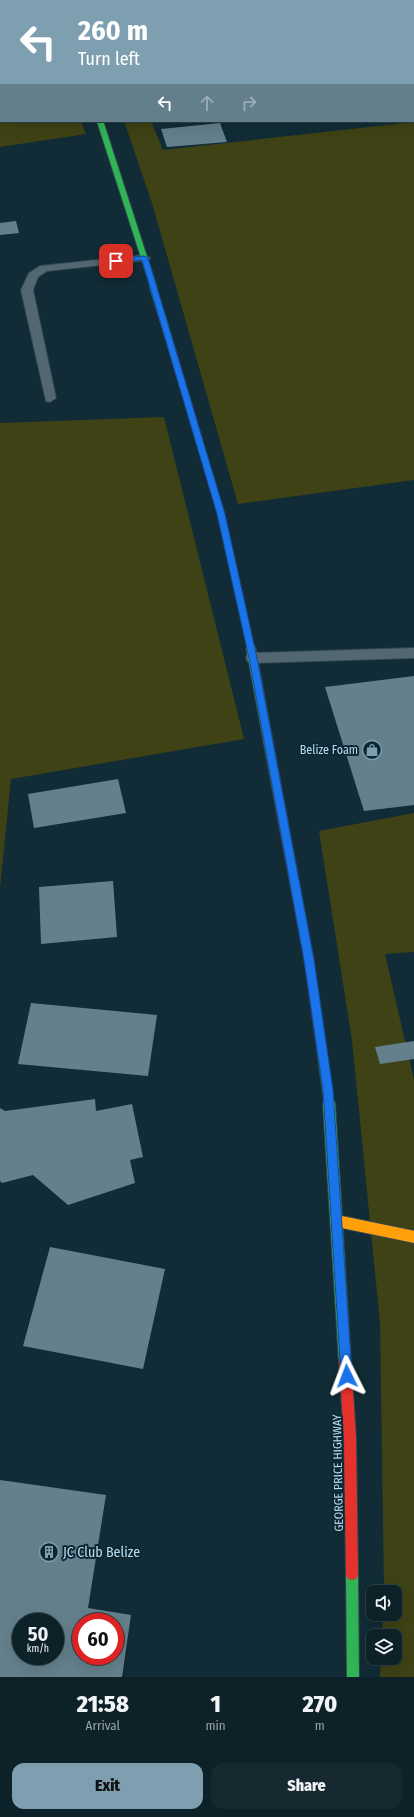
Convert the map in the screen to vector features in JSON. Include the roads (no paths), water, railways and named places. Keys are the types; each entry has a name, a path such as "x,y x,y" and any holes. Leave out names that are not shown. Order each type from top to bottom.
{"main road":[{"name":"GEORGE PRICE HIGHWAY","path":"100,122 144,258 221,514 253,658 309,960 328,1090 337,1221 350,1438 353,1677"},
{"path":"337,1221 414,1237"}],"lane":[{"path":"50,398 27,290 33,275 44,268 144,258"},
{"path":"253,658 414,653"}],"place":[{"name":"Belize Foam","path":"372,750"},
{"name":"JC Club Belize","path":"49,1552"}]}
